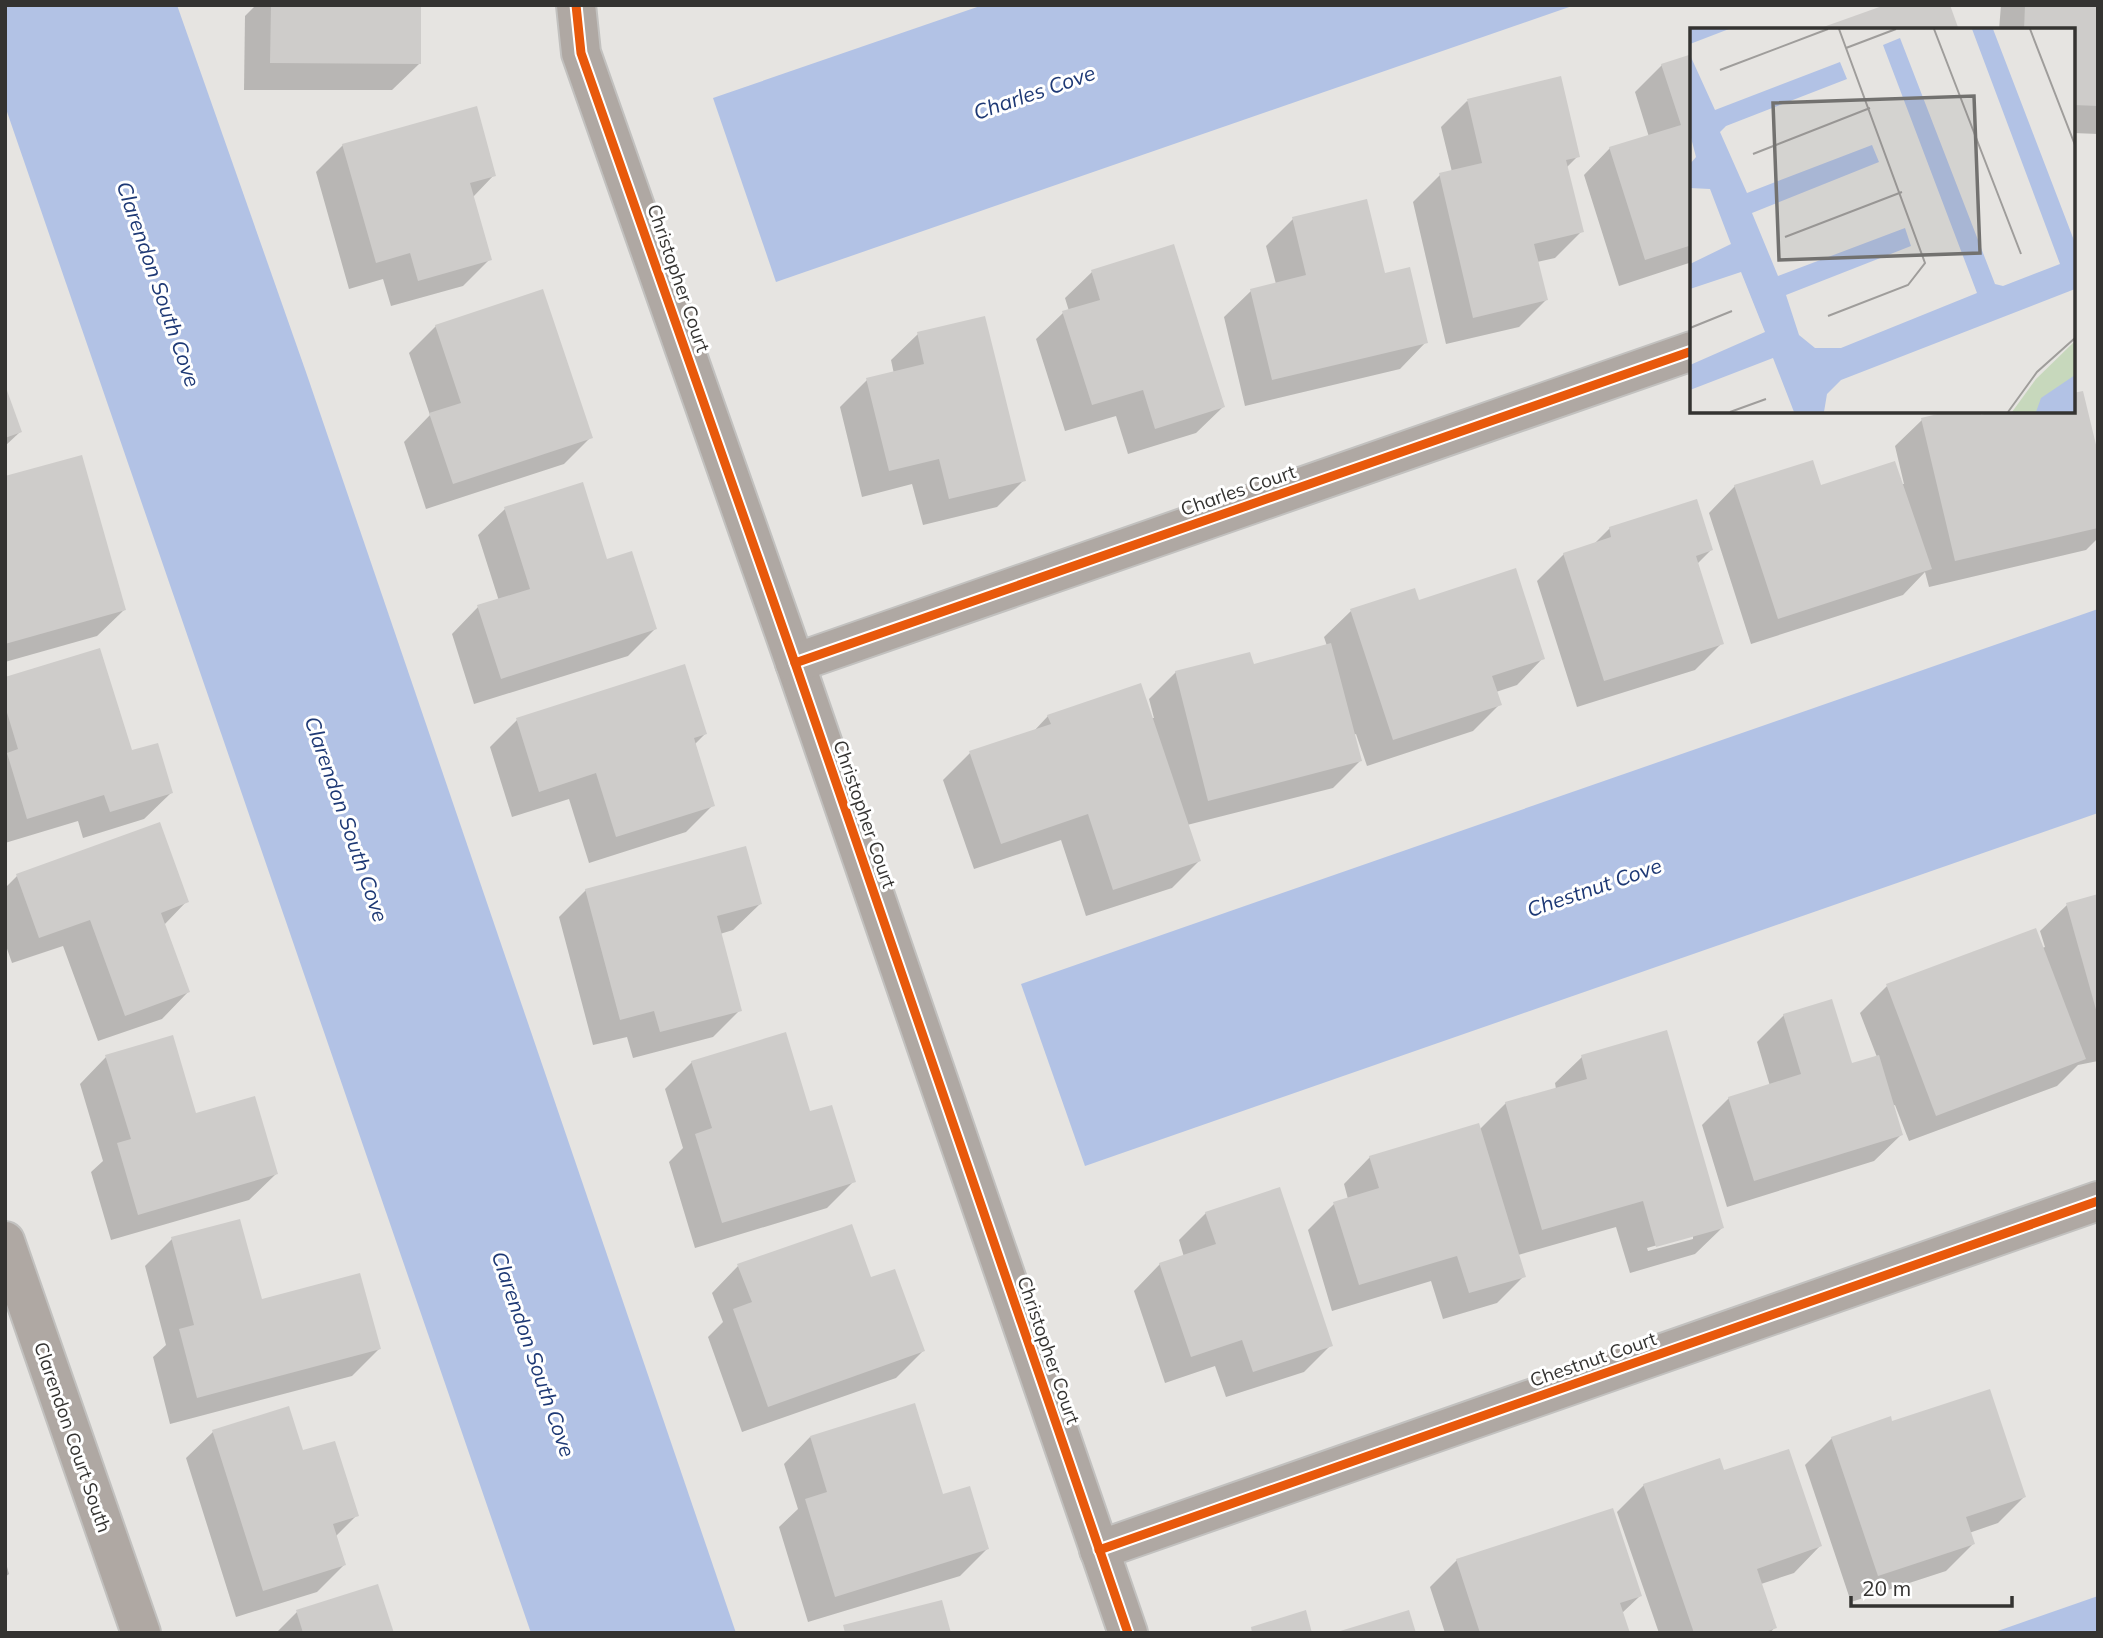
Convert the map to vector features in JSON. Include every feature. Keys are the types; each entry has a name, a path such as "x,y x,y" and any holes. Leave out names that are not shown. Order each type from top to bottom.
{"street":[{"name":"Christopher Court","path":"576,5 581,53 795,663 1128,1633"},
{"name":"Charles Court","path":"795,663 1690,352"},
{"name":"Chestnut Court","path":"1099,1550 2098,1200"},
{"name":"Clarendon Court South","path":"5,1241 141,1633"}],"water":[{"name":"Clarendon South Cove","path":"5,5 177,5 307,375 736,1633 531,1633 5,106"},
{"name":"Charles Cove","path":"983,5 1575,5 776,282 713,98"},
{"name":"Chestnut Cove","path":"2098,609 2098,813 1085,1166 1021,984"},
{"path":"2098,1596 2098,1633 1992,1633"}],"building":[{"path":"271,5 421,5 421,64 270,63"},
{"path":"1885,5 1950,5 1958,28 1821,28"},
{"path":"2025,5 2098,5 2098,106 2075,105 2075,28 2024,28"},
{"path":"1690,55 1690,246 1645,260 1609,147 1681,125 1661,64"},
{"path":"1561,76 1580,157 1566,160 1584,232 1534,244 1548,300 1473,318 1439,173 1482,163 1467,99"},
{"path":"477,106 496,176 470,183 492,260 418,281 410,253 376,263 342,144"},
{"path":"1367,199 1385,273 1410,267 1428,343 1272,380 1250,289 1306,275 1292,217"},
{"path":"1174,244 1225,407 1155,429 1143,390 1092,405 1062,311 1100,300 1091,270"},
{"path":"543,289 593,438 453,484 429,413 461,403 435,325"},
{"path":"985,316 1026,481 949,499 939,459 889,471 866,378 924,364 917,332"},
{"path":"5,385 22,432 5,438"},
{"path":"2083,391 2098,453 2098,528 1955,561 1921,418 1942,413 2075,413 2075,393"},
{"path":"82,455 126,610 5,644 5,476"},
{"path":"1813,460 1821,485 1895,461 1932,569 1778,619 1734,485"},
{"path":"583,482 607,559 632,551 657,629 501,679 477,605 530,589 504,507"},
{"path":"1697,499 1713,550 1696,556 1724,644 1604,681 1563,553 1611,537 1609,527"},
{"path":"1516,568 1545,659 1492,676 1502,705 1393,740 1350,609 1415,588 1419,600"},
{"path":"1331,643 1362,761 1208,801 1175,671 1250,652 1254,664"},
{"path":"100,648 132,750 158,743 173,793 110,812 104,795 27,819 7,753 18,749 5,706 5,677"},
{"path":"685,664 707,734 694,738 715,806 616,837 596,773 539,792 516,718"},
{"path":"1141,683 1201,861 1113,890 1088,814 1001,844 969,751 1051,724 1047,715"},
{"path":"160,822 189,902 161,913 190,992 125,1016 90,920 39,938 16,874"},
{"path":"746,846 762,904 717,916 742,1011 660,1032 654,1011 620,1020 585,889"},
{"path":"2098,894 2098,1013 2097,1013 2066,903"},
{"path":"2036,928 2086,1059 1936,1116 1886,984"},
{"path":"1832,999 1852,1063 1879,1055 1903,1135 1754,1181 1728,1097 1801,1074 1783,1014"},
{"path":"1667,1030 1724,1228 1656,1247 1643,1201 1542,1230 1505,1102 1587,1079 1581,1055"},
{"path":"786,1032 810,1111 832,1105 856,1182 722,1223 695,1134 712,1128 691,1061"},
{"path":"173,1035 196,1113 255,1096 278,1174 138,1215 117,1143 131,1139 105,1055"},
{"path":"1479,1123 1526,1277 1469,1293 1457,1256 1359,1285 1333,1202 1379,1188 1369,1156"},
{"path":"1280,1187 1333,1346 1253,1372 1242,1340 1191,1357 1159,1263 1216,1244 1205,1212"},
{"path":"240,1219 262,1299 360,1273 381,1349 197,1398 179,1329 194,1325 171,1237"},
{"path":"852,1224 871,1277 895,1269 925,1351 768,1407 733,1309 752,1302 737,1264"},
{"path":"1990,1389 2026,1497 1966,1517 1975,1544 1878,1576 1831,1437 1891,1416 1892,1421"},
{"path":"915,1403 943,1494 970,1486 989,1549 835,1597 805,1499 827,1492 810,1436"},
{"path":"289,1406 303,1450 335,1441 359,1516 333,1524 346,1565 263,1591 212,1430"},
{"path":"1789,1449 1822,1546 1757,1569 1777,1628 1762,1633 1694,1633 1643,1484 1720,1458 1724,1470"},
{"path":"1613,1508 1642,1596 1620,1603 1630,1633 1480,1633 1456,1559"},
{"path":"378,1584 394,1633 303,1633 296,1610"},
{"path":"942,1600 951,1633 845,1633 843,1625"},
{"path":"1306,1610 1312,1633 1252,1633 1251,1627"},
{"path":"1409,1610 1416,1633 1337,1633 1337,1632"}],"cycle path":[{"path":"576,5 581,53 795,663 1128,1633"},
{"path":"795,663 1690,352"},
{"path":"1099,1550 2098,1201"}]}
